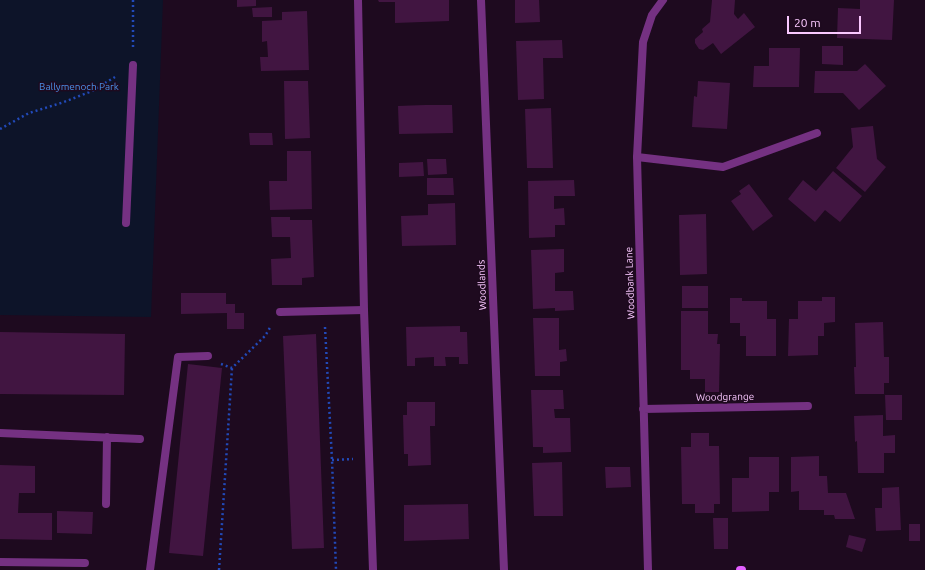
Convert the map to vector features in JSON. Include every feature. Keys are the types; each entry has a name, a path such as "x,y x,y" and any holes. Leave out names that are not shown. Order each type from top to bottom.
{"street":[{"path":"358,0 364,310 373,570"},
{"name":"Woodlands","path":"481,0 504,570"},
{"name":"Woodbank Lane","path":"648,570 637,157 643,42 652,15 663,0"},
{"path":"126,223 134,65"},
{"path":"637,157 723,167 817,133"},
{"path":"280,312 364,310"},
{"path":"150,570 178,357 208,356"},
{"name":"Woodgrange","path":"643,409 808,406"},
{"path":"0,433 140,439"},
{"path":"106,504 107,437"},
{"path":"0,562 85,563"}],"path":[{"path":"0,129 29,113 92,91 134,65 133,0"},
{"path":"324,311 336,570"},
{"path":"219,570 232,368 265,336 280,312"},
{"path":"208,356 209,360 232,368"}],"green space":[{"name":"Ballymenoch Park","path":"0,0 163,0 151,317 0,315"}],"building":[{"path":"237,0 256,0 256,6 237,7"},
{"path":"378,0 449,0 449,21 395,23 395,2 379,2"},
{"path":"515,0 539,0 540,22 515,23"},
{"path":"712,0 735,0 734,14 738,19 744,13 755,27 721,54 713,43 703,50 699,49 695,43 695,39 703,32 702,29 710,22"},
{"path":"860,0 894,0 892,40 837,38 838,8 860,9"},
{"path":"272,7 272,17 253,17 252,8"},
{"path":"307,11 309,70 261,71 260,57 268,57 267,41 262,42 262,21 282,20 282,12"},
{"path":"562,40 563,58 543,58 544,99 518,100 516,41"},
{"path":"822,46 843,46 843,65 822,64"},
{"path":"769,48 800,48 799,87 753,87 754,66 769,66"},
{"path":"865,64 886,86 859,110 843,93 814,93 815,71 857,71"},
{"path":"284,81 308,81 310,138 285,139"},
{"path":"698,81 730,83 727,129 692,127 694,96 697,97"},
{"path":"452,105 453,133 399,134 398,106"},
{"path":"551,108 553,168 527,168 525,109"},
{"path":"873,126 877,159 886,167 865,192 836,168 853,147 851,128"},
{"path":"249,133 272,133 273,145 250,145"},
{"path":"287,151 311,151 312,209 270,210 269,181 287,181"},
{"path":"427,159 446,159 447,174 428,175"},
{"path":"423,162 424,176 399,177 399,163"},
{"path":"833,171 862,196 840,222 825,210 815,222 788,199 803,180 816,191"},
{"path":"427,178 453,178 454,195 427,195"},
{"path":"574,180 575,196 554,196 554,209 564,208 565,225 555,225 555,237 529,238 528,181"},
{"path":"749,184 773,216 753,231 731,201 741,194 739,191"},
{"path":"455,203 456,245 402,246 401,216 428,215 428,204"},
{"path":"706,214 707,274 680,275 679,215"},
{"path":"271,217 290,217 290,220 312,220 314,277 302,278 302,285 272,285 271,259 291,258 290,237 272,237"},
{"path":"564,249 564,272 555,273 555,291 573,291 574,310 555,311 555,308 533,309 531,250"},
{"path":"682,286 708,286 708,308 682,308"},
{"path":"181,293 226,293 226,304 235,304 235,313 244,313 244,329 227,329 227,313 181,314"},
{"path":"822,297 835,297 835,322 824,323 824,336 818,336 818,355 788,356 789,319 798,319 798,301 822,301"},
{"path":"730,298 742,298 742,301 767,301 767,319 776,319 776,356 746,356 746,336 740,336 740,323 730,323"},
{"path":"681,311 708,311 708,334 718,334 717,344 720,344 719,392 705,392 705,379 690,379 690,370 681,370"},
{"path":"533,318 559,318 559,350 566,349 567,361 560,362 560,376 535,376"},
{"path":"883,322 884,357 889,357 889,383 884,383 884,394 855,394 855,323"},
{"path":"460,326 460,332 467,332 468,364 459,364 459,357 445,357 446,366 434,366 434,357 415,358 415,366 407,366 406,327"},
{"path":"0,332 125,334 124,395 0,394"},
{"path":"316,334 324,548 292,549 283,336"},
{"path":"188,364 222,368 203,556 169,553"},
{"path":"531,390 563,390 564,409 554,409 555,418 570,418 571,452 543,453 543,447 533,447"},
{"path":"885,395 902,395 902,420 886,420"},
{"path":"407,402 435,402 435,426 430,426 431,465 408,466 408,454 404,454 403,415 407,415"},
{"path":"883,415 883,436 895,435 895,453 884,453 884,473 858,473 857,441 855,442 854,416"},
{"path":"691,433 709,433 709,446 719,446 720,504 714,504 714,513 695,513 695,504 682,504 681,447 691,447"},
{"path":"819,456 819,476 827,476 828,493 846,493 855,519 835,519 834,515 824,515 824,510 799,510 799,491 791,492 791,457"},
{"path":"749,457 779,457 779,492 769,492 769,511 732,512 732,478 749,478"},
{"path":"562,462 563,516 534,516 532,463"},
{"path":"0,465 35,466 35,493 19,493 18,513 52,513 52,540 0,539"},
{"path":"605,467 630,467 631,487 606,488"},
{"path":"899,487 901,530 876,531 875,508 882,508 882,488"},
{"path":"468,504 469,539 404,541 404,505"},
{"path":"57,511 93,512 92,534 57,533"},
{"path":"713,518 728,518 728,549 714,549"},
{"path":"909,524 920,524 920,541 909,541"},
{"path":"849,535 866,539 862,552 846,547"}]}
